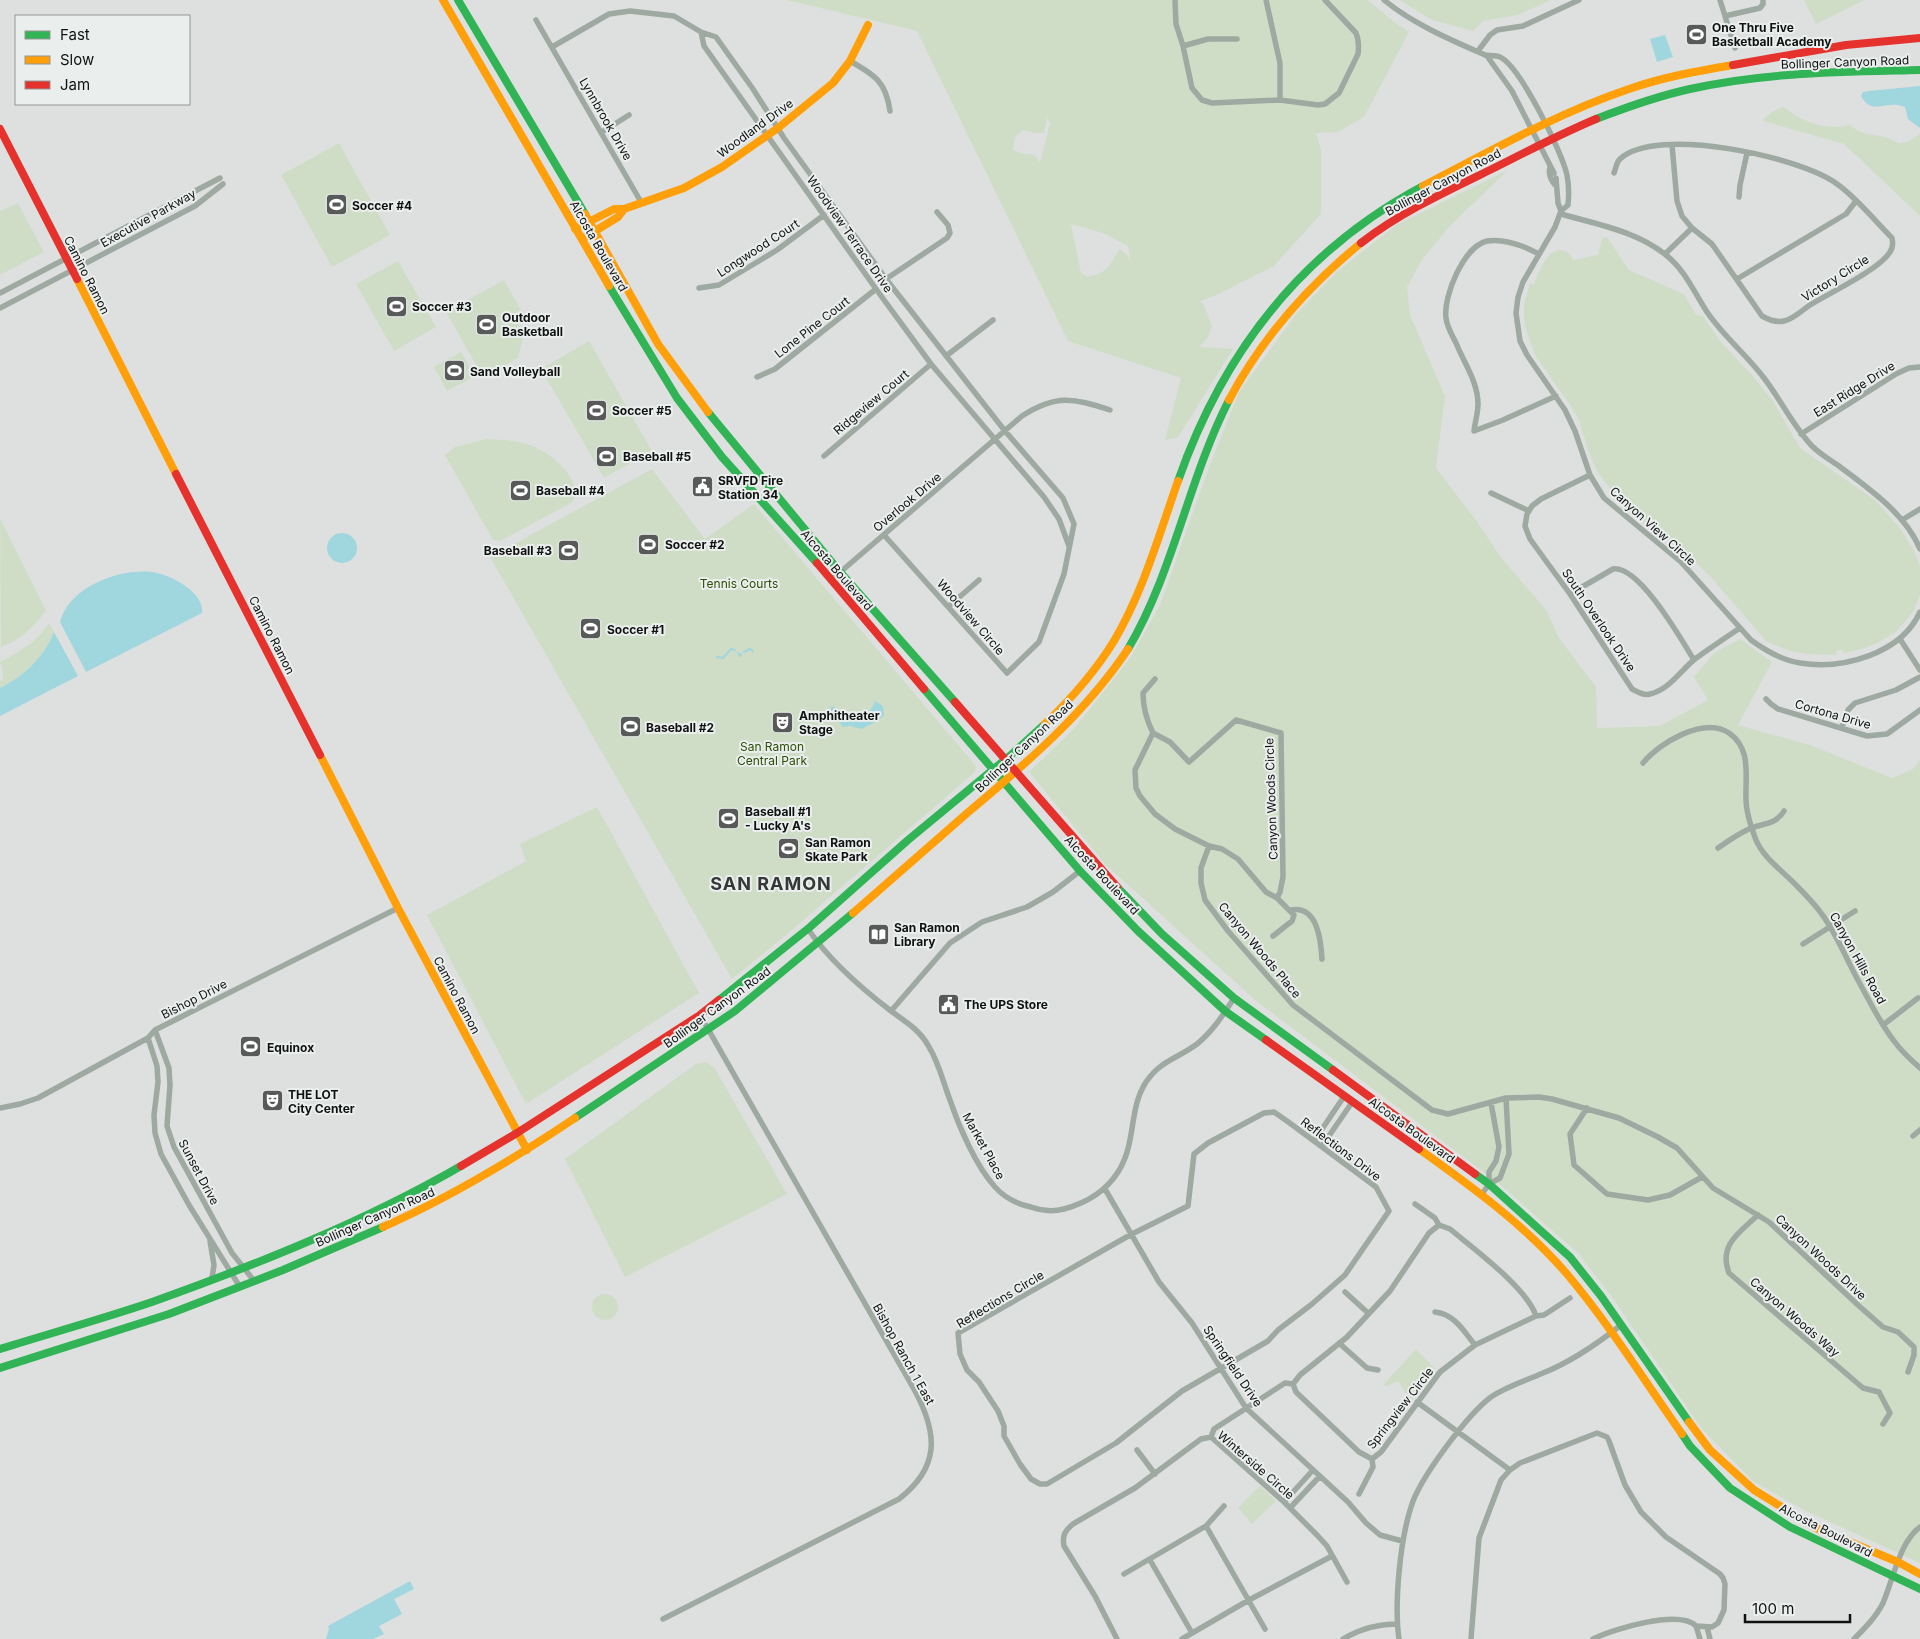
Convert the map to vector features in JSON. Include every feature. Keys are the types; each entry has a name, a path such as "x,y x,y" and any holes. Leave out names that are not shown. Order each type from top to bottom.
{"main road":[{"name":"Alcosta Boulevard","path":"443,0 575,229 677,398 722,457 831,580 1080,871 1138,931 1226,1011 1482,1194 1533,1240 1566,1273 1612,1333 1690,1446 1730,1488 1790,1527 1920,1588"},
{"name":"Alcosta Boulevard","path":"458,0 589,221 658,344 694,395 840,572 1093,861 1162,934 1234,998 1489,1184 1570,1257 1710,1450 1754,1490 1816,1528 1898,1562 1920,1574"},
{"name":"Woodland Drive","path":"582,239 618,217 624,210 641,202 684,188 722,167 778,128 833,83 850,62 868,25"},
{"name":"Bollinger Canyon Road","path":"0,1349 151,1302 231,1272 371,1214 518,1133 700,1014 808,929 904,843 1037,732 1068,701 1094,670 1120,632 1139,592 1195,436 1211,400 1230,366 1253,332 1281,298 1319,259 1344,237 1379,212 1420,188 1545,125 1613,95 1653,82 1690,73 1849,45 1920,38"},
{"name":"Bollinger Canyon Road","path":"0,1368 138,1324 240,1288 430,1205 527,1150 710,1029 744,1004 818,943 1016,771 1070,722 1090,700 1110,675 1133,640 1153,601 1209,443 1225,407 1255,356 1292,308 1338,262 1388,224 1422,204 1552,138 1618,110 1693,88 1738,80 1811,72 1920,70"},
{"name":"Camino Ramon","path":"0,129 398,908 527,1150"},
{"name":"Woodland Drive","path":"575,229 614,208 624,210"}],"street":[{"path":"1175,0 1176,24 1192,88 1202,100 1212,103 1280,100 1318,105 1325,104 1339,93 1358,54 1359,40 1356,33 1325,0"},
{"path":"1266,0 1280,63 1280,100"},
{"name":"Canyon View Circle","path":"1384,0 1419,24 1487,56 1499,57 1518,75 1564,164 1568,182 1568,205 1561,213 1523,282 1518,297 1517,327 1527,355 1556,396 1576,430 1590,475 1604,498 1681,562 1751,640 1765,650 1784,659 1800,663 1823,664 1846,661 1875,653 1900,640 1911,628 1920,612"},
{"path":"1478,51 1490,35 1497,30 1523,26 1580,0"},
{"path":"1720,0 1735,48"},
{"path":"1725,16 1760,8 1763,0"},
{"name":"Woodview Terrace Drive","path":"552,47 609,14 630,11 674,16 701,32 716,37 834,209 886,279 1005,431"},
{"name":"Lynnbrook Drive","path":"536,20 641,202"},
{"name":"Woodview Terrace Drive","path":"701,32 704,46 876,289 931,364 996,440"},
{"path":"1183,46 1208,38 1237,38"},
{"path":"1487,56 1512,91 1540,144 1555,179 1561,213 1633,235 1665,254 1678,265 1707,312 1726,337 1763,376 1801,434 1813,448 1888,504 1902,520 1920,549"},
{"path":"850,62 867,71 883,85 888,95 890,111"},
{"path":"602,132 629,115"},
{"path":"1614,173 1617,162 1622,157 1654,146 1672,144"},
{"name":"Victory Circle","path":"1672,144 1720,146 1812,170 1837,184 1892,238 1891,252 1864,274 1811,304 1795,316 1786,321 1770,320 1762,316 1712,244 1692,228 1682,216 1676,201 1672,144"},
{"path":"1739,197 1747,153"},
{"path":"1550,167 1551,180 1555,179"},
{"name":"Executive Parkway","path":"0,293 222,181 195,206 0,308"},
{"path":"1737,279 1846,214 1856,201"},
{"path":"886,279 947,238 950,233 948,225 937,212"},
{"name":"Longwood Court","path":"699,288 719,285 777,250 824,215"},
{"path":"1665,254 1692,228"},
{"path":"1539,254 1524,246 1508,242 1485,242 1479,246 1461,264 1453,282 1445,308 1446,321 1477,391 1478,405 1474,431 1556,396"},
{"name":"Lone Pine Court","path":"757,377 775,369 876,289"},
{"path":"946,356 993,320"},
{"name":"Ridgeview Court","path":"824,456 931,364"},
{"name":"East Ridge Drive","path":"1801,434 1896,374 1908,368 1920,367"},
{"name":"Overlook Drive","path":"831,580 1022,416 1038,405 1058,400 1083,401 1110,410"},
{"name":"Woodview Circle","path":"884,534 1007,673 1039,642 1064,574 1074,524 1064,498 1005,431"},
{"name":"Woodview Circle","path":"996,440 1060,519 1069,547"},
{"path":"1492,493 1529,511 1541,499 1590,475"},
{"path":"1902,520 1920,509"},
{"name":"South Overlook Drive","path":"1529,511 1525,526 1530,539 1570,594 1632,689 1639,693 1648,695 1656,692 1679,675 1694,660 1740,628"},
{"path":"1570,594 1613,569 1619,568 1624,570 1654,598 1694,660"},
{"path":"949,606 979,580"},
{"path":"1900,640 1920,670"},
{"path":"1842,727 1848,710 1855,703 1896,690 1920,677"},
{"path":"1155,679 1143,693 1143,704 1147,721 1153,732 1135,770 1136,788 1140,796 1155,814 1175,829 1209,846 1222,849 1238,859 1266,892 1276,898 1283,906 1291,910 1300,911 1313,919 1321,937 1322,959"},
{"name":"Cortona Drive","path":"1766,699 1778,709 1868,736 1886,734 1920,710"},
{"name":"Canyon Woods Circle","path":"1153,732 1170,742 1189,762 1236,720 1282,733 1283,877 1280,892 1276,898"},
{"name":"Canyon Hills Road","path":"1643,763 1652,752 1685,733 1700,728 1714,728 1729,733 1739,744 1745,755 1748,774 1746,800 1748,817 1756,840 1766,856 1821,913 1894,1043 1920,1068"},
{"path":"1718,848 1732,838 1752,828 1772,822 1780,817 1784,810"},
{"name":"Canyon Woods Place","path":"1209,846 1201,868 1201,884 1206,900 1228,931 1293,1006 1432,1110 1448,1114 1506,1098"},
{"path":"891,1011 950,943 982,922 1027,907 1053,892 1080,871"},
{"name":"Bishop Drive","path":"0,1108 38,1098 148,1038 155,1030 398,908"},
{"path":"1273,936 1292,921 1294,915 1291,910"},
{"path":"1804,944 1855,911"},
{"name":"Market Place","path":"808,929 818,943 891,1011 914,1027 929,1046 943,1078 960,1127 995,1187 1010,1199 1042,1211 1058,1211 1074,1207 1105,1189 1119,1171 1128,1151 1133,1134 1134,1112 1144,1084 1163,1063 1195,1046 1212,1031 1234,998"},
{"path":"1884,1025 1918,998"},
{"name":"Bishop Ranch 1 East","path":"663,1619 899,1498 913,1488 926,1469 930,1454 930,1427 924,1408 700,1014"},
{"name":"Sunset Drive","path":"155,1030 169,1068 170,1085 167,1126 174,1147 232,1253 255,1282"},
{"name":"Sunset Drive","path":"148,1038 155,1058 158,1082 154,1114 156,1140 160,1154 240,1288"},
{"path":"1314,1141 1345,1095"},
{"path":"1482,1194 1489,1184 1500,1178 1509,1154 1506,1098"},
{"name":"Canyon Woods Drive","path":"1506,1098 1546,1098 1587,1108 1619,1118 1671,1144 1687,1158 1713,1188 1770,1222 1859,1306 1883,1326 1898,1332 1914,1347 1914,1355 1908,1372"},
{"path":"1322,1146 1353,1101"},
{"path":"1489,1184 1489,1172 1496,1160 1499,1147 1491,1103"},
{"path":"1587,1108 1570,1134 1574,1165 1607,1194 1648,1200 1670,1195 1702,1177"},
{"name":"Reflections Drive","path":"1130,1235 1188,1206 1194,1154 1208,1143 1264,1112 1274,1112 1376,1187 1390,1211 1345,1275 1312,1304 1293,1317 1268,1341 1220,1369"},
{"path":"1913,1136 1920,1130"},
{"name":"Springfield Drive","path":"1105,1189 1159,1282 1192,1323 1246,1408 1348,1502 1366,1524 1380,1535 1402,1541"},
{"path":"1415,1204 1435,1218 1439,1225 1450,1229 1508,1279 1532,1306 1536,1316"},
{"name":"Canyon Woods Way","path":"1758,1215 1731,1242 1726,1252 1725,1262 1729,1273 1863,1388 1879,1392 1890,1413 1883,1424"},
{"path":"1211,1437 1214,1429 1285,1383 1294,1384 1300,1375 1339,1343 1390,1290 1429,1233 1439,1225"},
{"name":"Reflections Circle","path":"1130,1235 958,1333 960,1354 967,1370 979,1382 998,1411 1004,1426 1004,1436 1020,1464 1031,1478 1040,1484 1047,1484 1116,1443 1182,1392 1220,1369"},
{"name":"Sunset Drive","path":"209,1236 214,1265 212,1278"},
{"path":"1345,1292 1368,1313"},
{"name":"Springview Circle","path":"1294,1384 1296,1392 1359,1452 1372,1459 1381,1452 1440,1372 1475,1345 1536,1316 1544,1315 1570,1298"},
{"path":"1434,1312 1444,1313 1454,1319 1475,1345"},
{"path":"1399,1639 1397,1624 1402,1541 1411,1505 1418,1489 1458,1431 1472,1413 1492,1397 1518,1382 1543,1373 1574,1358 1621,1325"},
{"path":"1339,1343 1367,1368 1378,1370"},
{"path":"1418,1402 1510,1470"},
{"path":"1470,1639 1479,1538 1501,1480 1520,1463 1597,1433 1607,1437 1612,1445 1625,1484 1641,1512 1666,1537 1723,1578 1725,1584 1725,1606 1723,1615 1715,1626 1696,1626 1686,1621 1646,1622 1611,1631 1593,1639"},
{"name":"Winterside Circle","path":"1117,1639 1095,1596 1064,1546 1064,1531 1155,1474 1201,1440 1211,1437 1284,1502 1317,1535 1347,1582"},
{"path":"1137,1450 1155,1474"},
{"path":"1359,1494 1373,1467 1372,1459"},
{"path":"1284,1502 1313,1470"},
{"path":"1290,1508 1320,1476"},
{"path":"1124,1574 1206,1526 1224,1506"},
{"path":"1206,1526 1265,1629"},
{"path":"1854,1639 1868,1626 1882,1605 1907,1542 1920,1527"},
{"path":"1182,1639 1249,1600 1332,1556"},
{"path":"1150,1560 1192,1633"},
{"path":"1343,1639 1377,1624 1397,1624"},
{"path":"1696,1626 1700,1639"},
{"path":"1707,1627 1710,1639"}],"green space":[{"path":"787,0 1368,0 1409,32 1364,117 1338,132 1316,133 1321,149 1321,214 1274,266 1199,302 1203,303 1212,326 1207,339 1199,347 1233,349 1177,438 1165,440 1181,378 1068,341 917,31","holes":["1047,118 1050,123 1040,163 1035,155 1013,150 1015,137 1023,130 1044,133","1071,224 1103,233 1128,246 1131,264 1128,256 1120,249 1108,267 1102,272 1088,277 1081,273"]},
{"path":"1399,0 1551,0 1518,15 1483,21 1473,31 1432,20"},
{"path":"1804,0 1864,0 1816,24"},
{"path":"1784,107 1798,117 1815,124 1833,127 1850,125 1864,133 1888,138 1899,143 1910,141 1920,133 1920,216 1844,144 1763,121 1772,112"},
{"name":"Soccer #4","path":"339,143 390,235 332,267 281,175"},
{"path":"1508,170 1450,226 1422,260 1407,287 1410,315 1445,396 1436,468 1476,520 1500,556 1547,611 1559,638 1596,687 1597,728 1660,726 1708,700 1694,677 1714,653 1740,639 1772,662 1738,725 1810,745 1892,778 1913,769 1920,760 1920,1563 1806,1511 1754,1482 1702,1429 1614,1300 1579,1254 1502,1186 1255,1000 1106,865 1029,772 1073,730 1131,657 1160,605 1208,470 1239,392 1297,313 1339,270 1396,225"},
{"path":"18,203 44,252 0,275 0,211"},
{"path":"1607,237 1629,270 1684,294 1696,315 1703,316 1720,341 1773,401 1800,448 1875,500 1900,528 1914,551 1920,566 1920,595 1913,612 1896,632 1877,643 1859,650 1844,653 1842,650 1837,650 1836,655 1806,654 1790,651 1767,642 1710,576 1682,549 1620,502 1597,471 1579,420 1535,355 1526,330 1524,304 1530,283 1534,285 1540,269 1551,254 1563,250 1569,253 1573,260 1598,255 1602,238"},
{"name":"Soccer #3","path":"398,261 436,327 394,351 356,284"},
{"name":"Outdoor Basketball","path":"504,280 521,310 513,315 524,334 518,358 483,377 446,312"},
{"name":"Soccer #5","path":"589,341 652,451 604,478 541,369"},
{"name":"Sand Volleyball","path":"461,352 475,376 447,391 434,367"},
{"name":"Baseball #4","path":"487,439 525,443 547,454 570,476 574,484 573,502 500,541 493,540 445,455 455,447"},
{"name":"San Ramon Central Park","path":"652,469 705,539 754,504 976,766 975,772 786,935 732,979 490,557"},
{"path":"0,518 46,610 27,632 1,647"},
{"path":"49,623 54,632 39,657 25,672 0,688 0,681 3,679 0,662 33,641"},
{"path":"597,807 699,993 526,1104 427,915 526,861 520,844"},
{"path":"706,1062 714,1067 787,1194 625,1277 565,1159 696,1064"},
{"path":"605,1294 614,1298 618,1307 614,1316 605,1320 596,1316 592,1307 596,1298"},
{"path":"1416,1349 1435,1369 1411,1401 1398,1381 1387,1386 1383,1385"},
{"path":"1260,1486 1276,1501 1252,1524 1238,1508"}],"water":[{"path":"1665,35 1673,57 1657,62 1650,39"},
{"path":"1920,86 1920,128 1908,119 1905,107 1891,105 1875,107 1866,102 1861,96 1863,92"},
{"path":"342,533 348,534 356,542 356,554 348,562 342,563 336,562 328,554 327,548 328,542 336,534"},
{"path":"132,572 159,573 176,580 192,591 198,598 202,613 86,672 60,622 64,611 88,587 110,577"},
{"path":"54,632 78,676 0,716 0,688 17,678 32,665 45,649"},
{"path":"875,701 883,706 884,715 862,729 850,726 843,727 831,713 831,706 844,715 858,717 867,713"},
{"path":"410,1581 414,1589 394,1599 402,1614 379,1626 384,1634 373,1639 326,1639 328,1626"}],"waterway":[{"path":"717,657 723,658 731,649 735,650"},
{"path":"744,652 750,649 753,651"},
{"path":"738,653 740,656 741,654"}],"traffic: fast":[{"path":"458,0 585,214"},
{"path":"1596,119 1666,95 1718,83 1804,74 1920,70"},
{"path":"1178,481 1196,434 1218,390 1243,348 1272,310 1304,274 1340,241 1379,212 1423,186"},
{"path":"609,286 677,398 722,457 817,563"},
{"path":"1128,649 1144,619 1157,588 1202,462 1229,400"},
{"path":"708,412 840,572 955,702"},
{"path":"924,689 1080,871 1138,931 1225,1011 1266,1040"},
{"path":"719,1000 810,927 908,840 1012,754 1045,724"},
{"path":"1117,887 1162,934 1234,998 1333,1070"},
{"path":"575,1118 735,1011 853,913"},
{"path":"0,1349 152,1302 231,1273 349,1224 461,1166"},
{"path":"1475,1174 1489,1184 1570,1257 1601,1296 1689,1422"},
{"path":"0,1368 169,1314 283,1270 383,1227"},
{"path":"1682,1434 1690,1446 1730,1488 1790,1527 1920,1589"}],"traffic: slow":[{"path":"443,0 609,286"},
{"path":"582,239 618,217 624,209 684,188 722,167 778,128 833,83 850,61 868,25"},
{"path":"1423,186 1576,109 1655,81 1733,65"},
{"path":"575,229 614,209 624,209"},
{"path":"585,214 658,344 708,412"},
{"path":"1229,400 1256,356 1287,315 1322,277 1361,243"},
{"path":"77,279 176,474"},
{"path":"1045,724 1091,674 1114,641 1134,603 1178,481"},
{"path":"853,913 1052,738 1092,696 1128,649"},
{"path":"320,755 398,908 527,1150"},
{"path":"383,1227 482,1177 575,1118"},
{"path":"1419,1149 1497,1207 1551,1256 1597,1312 1682,1434"},
{"path":"1689,1422 1710,1450 1754,1490 1816,1528 1898,1562 1920,1574"}],"traffic: jam":[{"path":"1733,65 1846,45 1920,38"},
{"path":"1361,243 1392,221 1425,203 1543,143 1596,119"},
{"path":"0,129 77,279"},
{"path":"176,474 320,755"},
{"path":"817,563 924,689"},
{"path":"955,702 1117,887"},
{"path":"461,1166 517,1133 700,1015 719,1000"},
{"path":"1266,1040 1419,1149"},
{"path":"1333,1070 1475,1174"}],"place":[{"name":"One Thru Five Basketball Academy","path":"1696,34"},
{"name":"Soccer #4","path":"336,205"},
{"name":"Soccer #3","path":"396,306"},
{"name":"Outdoor Basketball","path":"486,324"},
{"name":"Sand Volleyball","path":"454,371"},
{"name":"Soccer #5","path":"596,410"},
{"name":"Baseball #5","path":"607,456"},
{"name":"SRVFD Fire Station 34","path":"702,487"},
{"name":"Baseball #4","path":"520,490"},
{"name":"Soccer #2","path":"649,544"},
{"name":"Baseball #3","path":"568,550"},
{"name":"Soccer #1","path":"591,629"},
{"name":"Amphitheater Stage","path":"783,722"},
{"name":"Baseball #2","path":"630,727"},
{"name":"Baseball #1 - Lucky A's","path":"729,818"},
{"name":"San Ramon Skate Park","path":"789,849"},
{"name":"San Ramon Library","path":"878,934"},
{"name":"The UPS Store","path":"948,1004"},
{"name":"Equinox","path":"251,1047"},
{"name":"THE LOT City Center","path":"272,1101"}],"district":[{"name":"SAN RAMON","path":"771,883"}],"park label":[{"name":"Tennis Courts","path":"739,583"}]}
